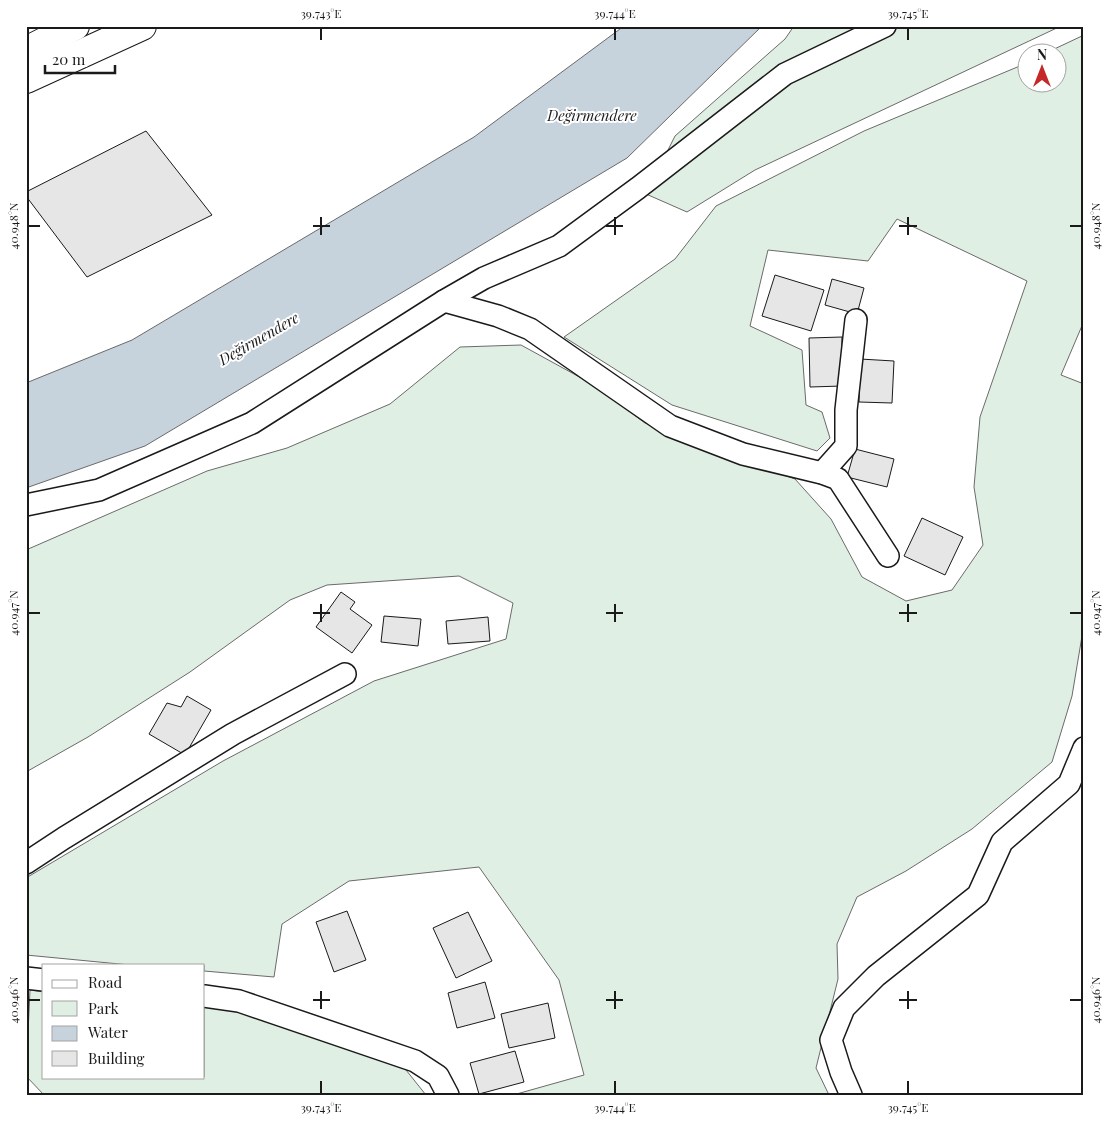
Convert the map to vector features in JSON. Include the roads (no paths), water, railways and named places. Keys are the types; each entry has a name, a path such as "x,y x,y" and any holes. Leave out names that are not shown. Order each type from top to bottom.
{"highway":[{"path":"26,51 76,26"},
{"path":"26,79 142,26"}],"street":[{"path":"26,505 99,490 252,423 444,301 484,278 559,246 638,188 785,74 885,26"},
{"path":"444,301 498,316 530,329 670,426 743,454 822,473 838,479 888,556"},
{"path":"822,473 846,446 846,410 856,320"},
{"path":"26,863 233,734 345,674"},
{"path":"851,1095 841,1072 831,1040 844,1008 876,976 978,895 1002,842 1069,784 1084,748"},
{"path":"26,978 42,980"},
{"path":"205,996 239,1001 415,1061 438,1076 448,1095"}],"water":[{"name":"Değirmendere","path":"624,26 762,26 627,158 145,446 26,488 26,383 132,340 474,137"}]}
